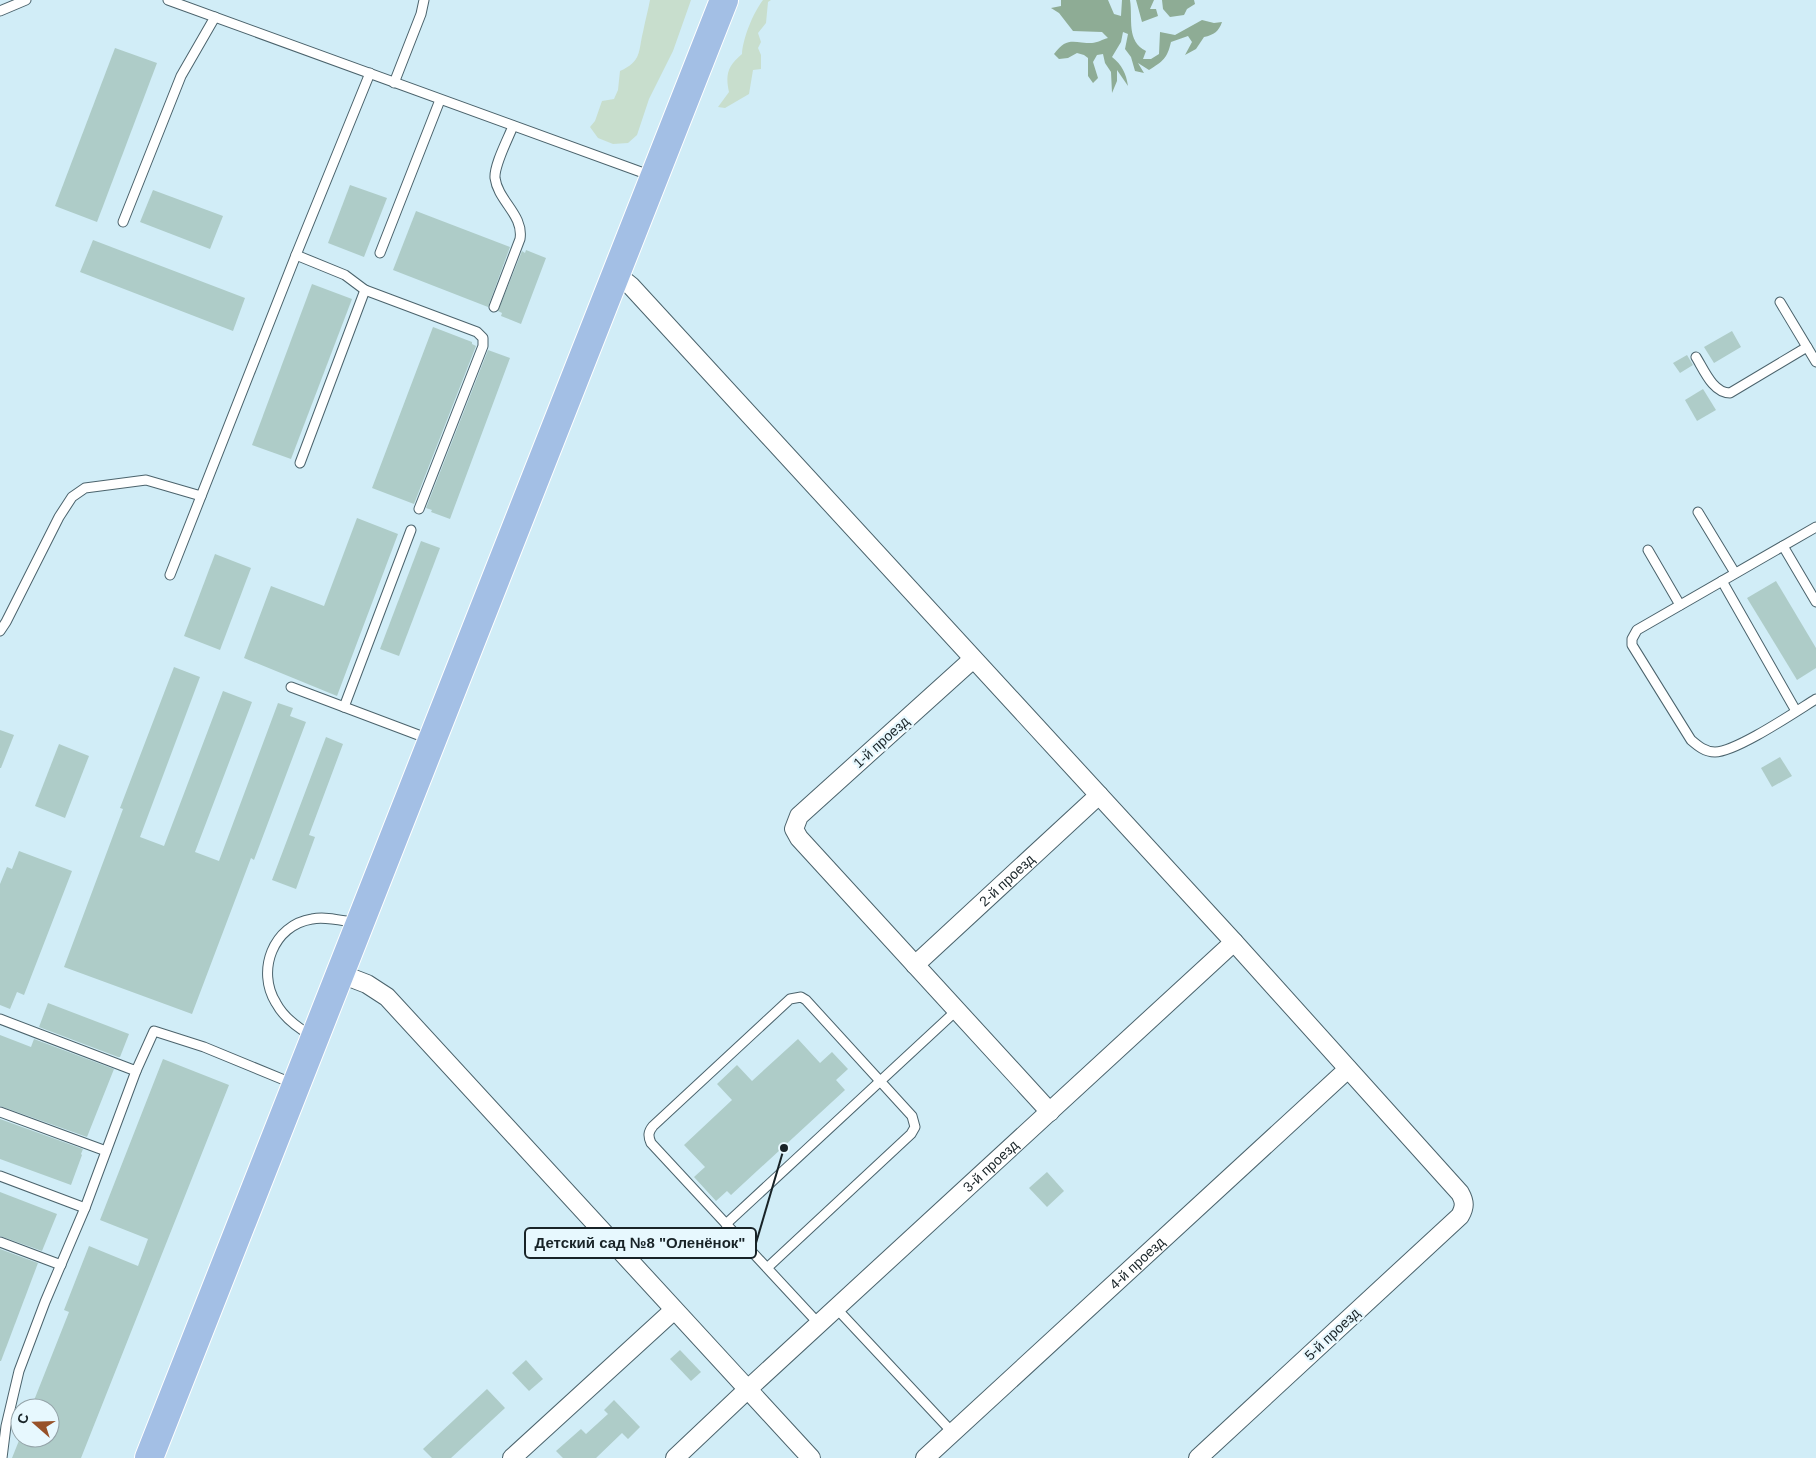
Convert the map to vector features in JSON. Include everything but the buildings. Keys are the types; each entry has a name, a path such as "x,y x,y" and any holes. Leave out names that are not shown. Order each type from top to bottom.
{"main road":[{"path":"149,1458 724,0"}],"street":[{"path":"616,274 632,286 1234,942 1348,1069"},
{"name":"1-й проезд","path":"915,964 799,838 794,829 799,816 973,659"},
{"name":"2-й проезд","path":"915,964 1099,795"},
{"name":"3-й проезд","path":"676,1458 818,1324 1234,942"},
{"path":"915,964 1050,1112"},
{"path":"340,974 367,984 387,997 812,1458"},
{"name":"5-й проезд","path":"1198,1458 1460,1216 1464,1209 1464,1200 1460,1193 1348,1069"},
{"name":"4-й проезд","path":"926,1458 1348,1069"},
{"path":"512,1458 674,1310"}],"lane":[{"path":"0,11 26,0"},
{"path":"168,0 654,177"},
{"path":"394,83 421,14 424,0"},
{"path":"123,222 181,76 215,17"},
{"path":"170,576 296,255 370,73"},
{"path":"380,253 440,100"},
{"path":"494,307 520,239 521,231 495,177 513,126"},
{"path":"296,255 345,275 365,290 477,332 483,338 483,346 420,509"},
{"path":"300,463 365,290"},
{"path":"1780,302 1816,362"},
{"path":"1696,357 1715,387 1720,391 1730,393 1807,347"},
{"path":"0,631 58,517 72,497 85,488 146,480 201,496"},
{"path":"1698,512 1735,574"},
{"path":"1816,527 1637,630 1632,639 1632,645 1691,740 1707,751 1728,750 1816,699"},
{"path":"344,707 412,530"},
{"path":"1783,546 1816,602"},
{"path":"1648,550 1680,605"},
{"path":"1722,581 1796,711"},
{"path":"291,688 432,741"},
{"path":"316,1038 298,1028 275,1003 269,987 268,961 280,938 288,930 301,922 313,918 361,923"},
{"path":"767,1268 911,1134 915,1127 912,1116 806,1000 800,997 790,999 653,1126 648,1137 651,1143 818,1324"},
{"path":"726,1224 956,1010"},
{"path":"0,1020 136,1071"},
{"path":"2,1458 3,1424 19,1372 45,1302 85,1208 136,1071 154,1031 204,1048 297,1085"},
{"path":"0,1112 106,1151"},
{"path":"0,1176 85,1208"},
{"path":"0,1242 61,1266"},
{"path":"836,1308 953,1433"}],"green space":[{"path":"650,0 691,0 673,51 649,99 637,135 628,143 613,144 598,138 590,127 595,121 602,101 614,99 618,90 620,71 636,60"},
{"path":"763,0 771,0 768,2 766,23 758,33 761,42 758,48 761,55 761,69 753,70 749,94 725,108 718,107 729,92 727,80 729,71 742,54 749,26"},
{"path":"1061,0 1108,0 1114,14 1121,16 1122,0 1130,0 1133,35 1135,41 1146,51 1143,59 1151,59 1159,54 1160,32 1175,35 1202,20 1214,23 1222,22 1216,32 1204,37 1196,49 1185,55 1192,42 1188,36 1171,42 1164,59 1149,70 1138,63 1144,73 1135,71 1131,57 1125,49 1128,34 1123,32 1121,42 1112,57 1123,70 1128,86 1117,70 1117,81 1112,93 1111,72 1105,63 1103,54 1097,55 1093,62 1098,78 1093,83 1088,76 1088,58 1084,55 1077,53 1068,58 1059,59 1054,54 1067,43 1094,43 1108,38 1102,32 1073,31 1059,13 1051,8 1061,6"},
{"path":"1136,0 1154,0 1150,9 1156,9 1158,16 1142,22"},
{"path":"1162,0 1194,0 1195,4 1187,9 1184,15 1170,17 1163,9"}],"place":[{"name":"Детский сад №8 \"Оленёнок\"","path":"784,1148"}]}
